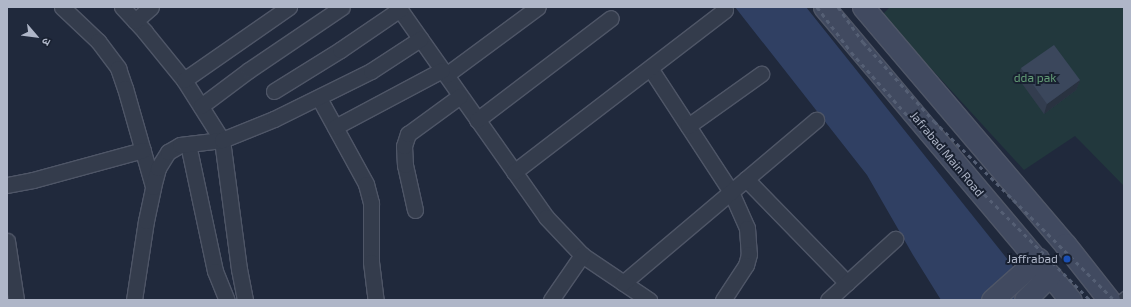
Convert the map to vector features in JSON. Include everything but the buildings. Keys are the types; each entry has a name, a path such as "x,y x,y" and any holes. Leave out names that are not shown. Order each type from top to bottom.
{"main road":[{"path":"830,14 854,7"},
{"path":"863,7 1065,244 1109,300"},
{"name":"Jafrabad Main Road","path":"830,14 946,154 1034,279 1072,300"},
{"path":"992,300 1034,279"}],"street":[{"path":"62,7 98,40 118,68 153,187"},
{"path":"122,7 184,80 222,140 239,269 245,300"},
{"path":"134,21 151,7"},
{"path":"184,80 289,7"},
{"path":"201,106 261,62 342,7"},
{"path":"335,127 444,72 538,7"},
{"path":"274,91 340,50 399,8 546,217 582,255 623,283 643,299"},
{"path":"514,172 725,10"},
{"path":"478,120 612,18"},
{"path":"134,300 146,221 153,187 158,168 168,152 180,145 222,140 274,120 371,71 420,38"},
{"path":"650,68 731,192 747,228 749,254 746,265 723,300"},
{"path":"688,126 761,74"},
{"path":"415,210 405,165 404,146 408,134 460,96"},
{"path":"319,98 366,184 371,203 371,262 376,300"},
{"path":"623,283 816,120"},
{"path":"188,144 215,271 226,300"},
{"path":"7,185 33,180 143,150"},
{"path":"746,179 846,283"},
{"path":"828,300 895,239"},
{"path":"7,241 16,300"},
{"path":"551,300 582,255"}],"lane":[{"path":"1118,300 1124,296"}],"green space":[{"name":"dda pak","path":"890,7 1124,7 1124,186 1075,136 1024,170 882,15"}],"water":[{"path":"735,7 806,7 1040,300 941,300 867,175"}],"railway":[{"path":"817,7 851,52 922,132 1090,300"},
{"path":"838,7 863,42 934,121 1114,300"}],"place":[{"name":"Jaffrabad","path":"1067,259"}]}
